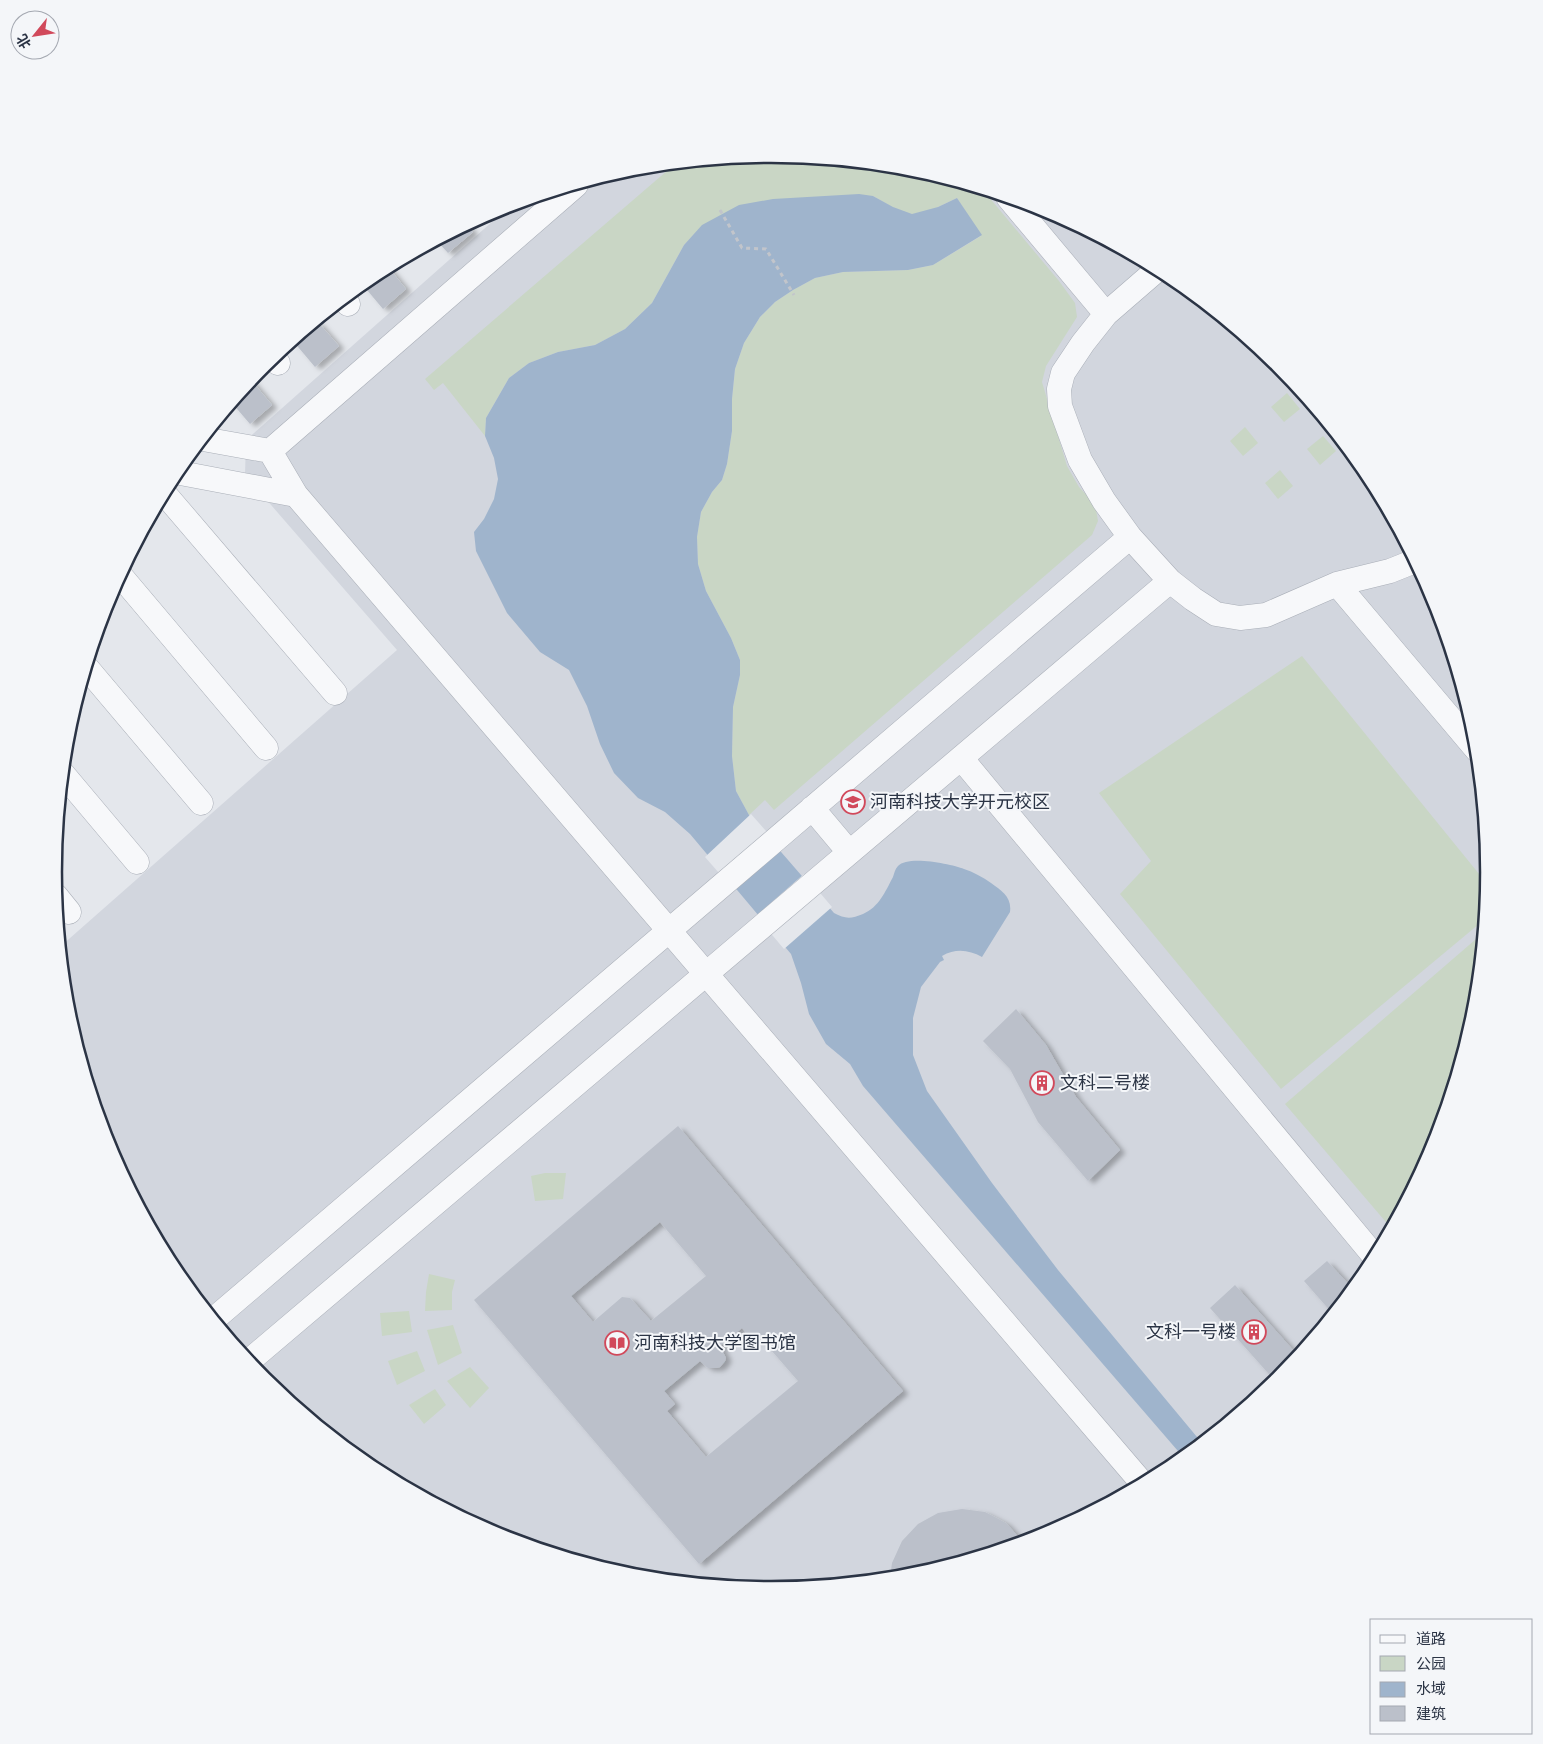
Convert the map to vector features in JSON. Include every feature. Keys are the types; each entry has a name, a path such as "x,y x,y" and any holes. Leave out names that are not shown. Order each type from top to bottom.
{"lane":[{"path":"270,451 565,194"},
{"path":"1017,207 1106,314"},
{"path":"1152,274 1106,314 1083,342 1063,373 1059,389 1060,406 1080,460 1104,501 1130,537 1170,581 1193,599 1216,614 1240,618 1266,614 1337,584 1410,564"},
{"path":"220,435 270,451 296,495 1138,1478"},
{"path":"185,474 296,495"},
{"path":"169,499 335,693"},
{"path":"218,1315 1130,537"},
{"path":"125,581 266,748"},
{"path":"254,1356 1170,581"},
{"path":"1337,584 1468,739"},
{"path":"91,673 201,803"},
{"path":"961,758 1371,1251"},
{"path":"69,780 137,862"},
{"path":"812,808 849,852"}],"path":[{"path":"720,210 742,248 766,248 794,295"}],"shaded area":[{"name":"河南科技大学开元校区","path":"772,163 864,169 910,177 955,187 1043,217 1085,236 1165,282 1239,339 1273,371 1334,440 1361,478 1386,518 1427,601 1443,644 1467,734 1479,826 1480,872 1479,918 1467,1010 1443,1100 1427,1143 1386,1227 1361,1266 1334,1304 1273,1373 1239,1405 1165,1462 1085,1508 1043,1527 955,1557 910,1567 864,1575 772,1581 679,1575 633,1567 588,1557 500,1527 458,1508 378,1462 304,1405 270,1373 209,1304 182,1266 157,1226 116,1143 100,1100 87,1056 76,1010 66,941 397,650 245,475 246,440 493,221 544,201 588,187 633,177 679,169"}],"green space":[{"path":"772,163 864,169 910,177 955,187 990,198 1075,303 1077,317 1046,366 1042,382 1067,466 1079,487 1095,504 1098,521 1092,535 774,810 765,800 749,815 736,791 732,756 733,707 740,675 740,660 731,638 706,591 698,564 697,537 701,512 712,492 722,480 727,464 732,431 732,399 735,369 744,343 760,317 775,302 815,278 843,272 908,270 933,265 981,236 957,198 930,211 918,214 903,212 873,196 703,225 684,245 652,303 625,329 595,345 558,352 529,363 509,378 486,418 485,436 443,383 434,390 425,379 667,171 725,165"},
{"path":"1287,393 1300,409 1284,422 1271,407"},
{"path":"1245,427 1258,443 1243,456 1230,441"},
{"path":"1323,436 1336,451 1320,465 1307,449"},
{"path":"1280,470 1293,486 1278,499 1265,483"},
{"path":"1302,656 1480,875 1478,925 1281,1089 1120,894 1151,861 1099,793"},
{"path":"1477,938 1467,1007 1465,1009 1467,1011 1443,1100 1427,1143 1388,1224 1285,1104"},
{"path":"545,1173 566,1173 563,1199 535,1201 531,1176"},
{"path":"429,1274 455,1280 452,1292 452,1310 425,1311"},
{"path":"409,1311 412,1332 382,1336 380,1313"},
{"path":"453,1325 462,1353 438,1365 427,1330"},
{"path":"417,1351 425,1371 397,1385 388,1361"},
{"path":"470,1367 489,1388 470,1408 447,1381"},
{"path":"435,1389 446,1405 424,1424 409,1405"}],"water":[{"path":"859,194 873,196 893,207 912,214 938,207 957,198 982,235 933,265 908,270 843,272 815,278 775,302 760,317 744,343 735,369 732,399 732,431 727,464 722,480 712,492 701,512 697,537 698,564 706,591 731,638 740,660 740,675 733,707 732,756 736,791 749,815 834,913 841,916 855,917 869,911 884,893 897,867 911,861 940,863 967,870 988,881 1008,898 1010,912 982,957 962,951 947,953 942,956 944,960 940,962 921,987 913,1018 913,1055 927,1091 992,1183 1058,1270 1198,1438 1179,1452 863,1086 850,1064 826,1044 809,1014 791,954 690,834 665,812 638,798 614,773 600,744 587,706 569,670 540,652 507,613 476,551 474,532 484,519 494,499 498,479 494,458 485,436 486,418 509,378 529,363 558,352 595,345 625,329 652,303 684,245 702,225 739,205 773,199"}],"pier":[{"path":"751,814 781,848 733,889 705,857"},
{"path":"804,874 832,907 784,949 756,916"}],"building":[{"path":"471,230 473,232 448,253 441,245"},
{"path":"393,273 406,289 383,309 367,290"},
{"path":"321,325 339,346 315,367 297,346"},
{"path":"256,386 272,405 250,424 236,408"},
{"name":"文科二号楼","path":"1016,1009 1046,1045 1076,1097 1120,1150 1088,1181 1038,1122 1010,1069 983,1041"},
{"name":"河南科技大学图书馆","path":"678,1126 903,1391 699,1564 474,1300","holes":["660,1222 706,1276 651,1321 630,1298 622,1297 593,1322 571,1296","742,1328 753,1341 759,1336 798,1381 706,1457 667,1411 675,1404 664,1391 700,1361 708,1368 720,1367 726,1358 720,1346"]},
{"path":"1327,1261 1348,1284 1329,1310 1304,1281"},
{"name":"文科一号楼","path":"1235,1285 1293,1350 1303,1341 1270,1376 1210,1308"},
{"path":"962,1509 985,1512 1006,1523 1018,1536 955,1557 891,1570 892,1563 902,1541 918,1524 938,1513"}],"place":[{"name":"河南科技大学开元校区","path":"853,802"},
{"name":"文科二号楼","path":"1042,1083"},
{"name":"文科一号楼","path":"1254,1332"},
{"name":"河南科技大学图书馆","path":"617,1343"}]}
